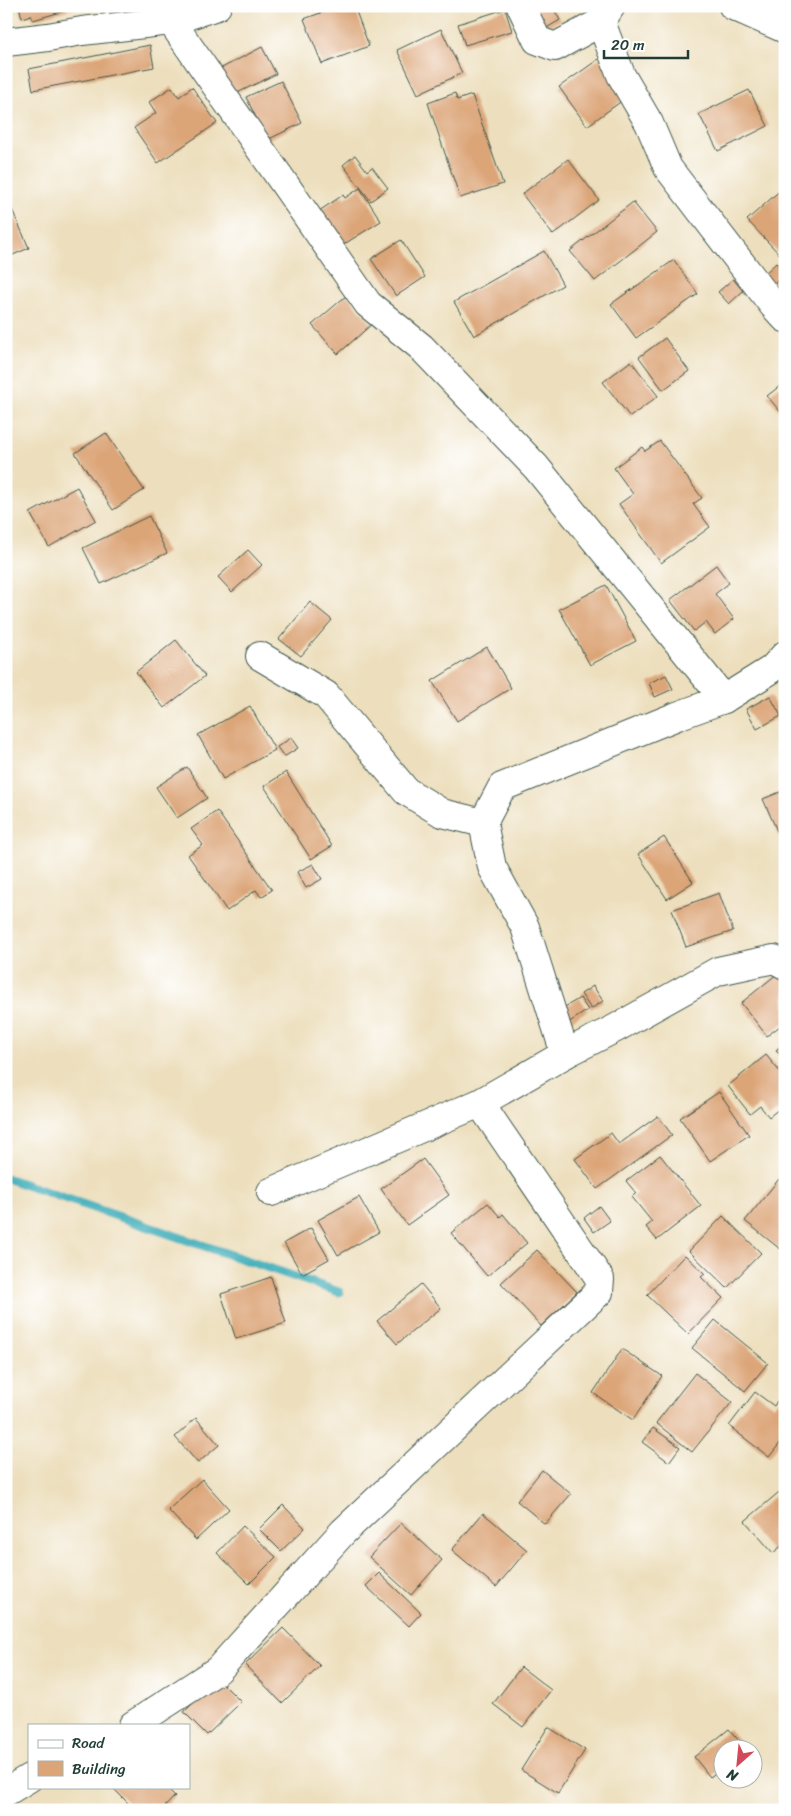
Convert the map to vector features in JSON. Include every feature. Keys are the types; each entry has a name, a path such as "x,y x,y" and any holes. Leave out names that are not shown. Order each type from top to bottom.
{"street":[{"path":"521,6 537,40 555,47 606,14 621,75 649,123 668,168 785,318"},
{"path":"733,6 785,29"},
{"path":"6,42 171,21 203,8"},
{"path":"171,21 368,304 421,347 536,467 724,699"},
{"path":"260,656 326,695 406,791 442,813 483,823"},
{"path":"565,1054 525,927 492,867 483,823 502,788 677,716 724,699 772,668 785,656"},
{"path":"271,1192 480,1103 565,1054 718,971 781,959"},
{"path":"135,1724 218,1670 343,1532 599,1292 600,1279 480,1103"},
{"path":"6,1792 28,1779"},
{"path":"6,1800 28,1788"}],"building":[{"path":"19,6 74,6 75,8 33,20 31,15 22,18"},
{"path":"330,6 354,6 369,46 322,64 304,19 331,9"},
{"path":"543,6 552,6 560,20 540,32 530,14"},
{"path":"505,9 512,31 465,45 458,24"},
{"path":"441,29 462,73 418,94 397,50"},
{"path":"150,45 154,67 33,90 29,69"},
{"path":"262,47 276,74 231,96 218,70"},
{"path":"603,56 630,95 587,126 559,87"},
{"path":"281,81 302,123 267,140 246,97"},
{"path":"172,87 179,97 192,87 217,123 158,163 134,128 156,113 149,102"},
{"path":"749,90 768,126 718,151 699,114"},
{"path":"455,93 457,100 472,95 503,184 460,198 428,103"},
{"path":"355,155 367,171 372,167 388,188 371,201 343,165"},
{"path":"568,159 599,200 553,235 522,194"},
{"path":"785,186 785,260 747,220"},
{"path":"360,188 381,221 338,248 316,213 343,195 345,198"},
{"path":"633,202 657,232 595,281 570,251"},
{"path":"11,207 29,248 6,258 6,209"},
{"path":"401,240 425,277 396,296 371,259"},
{"path":"544,251 563,285 474,336 454,302"},
{"path":"674,260 698,294 636,338 611,304"},
{"path":"776,263 785,273 772,286 762,276"},
{"path":"733,279 743,291 729,304 718,292"},
{"path":"347,295 372,324 338,354 312,325"},
{"path":"665,338 689,371 663,390 639,357"},
{"path":"631,361 658,396 630,417 603,382"},
{"path":"785,382 785,417 767,396"},
{"path":"106,433 144,490 113,510 75,453"},
{"path":"660,441 702,498 693,504 710,527 661,563 619,504 633,494 614,468 642,447 645,451"},
{"path":"77,487 96,520 49,547 30,513"},
{"path":"149,516 167,553 101,584 83,548"},
{"path":"248,550 262,565 232,592 218,577"},
{"path":"716,565 729,583 715,594 734,619 715,634 706,622 694,631 670,600"},
{"path":"606,585 636,641 590,665 559,609"},
{"path":"310,602 332,620 301,656 279,639"},
{"path":"176,640 205,676 164,708 136,672"},
{"path":"487,647 511,688 457,721 432,681"},
{"path":"666,675 673,689 655,697 649,683"},
{"path":"770,696 781,716 757,729 746,709"},
{"path":"250,706 275,750 223,779 198,735"},
{"path":"291,738 298,748 284,757 277,747"},
{"path":"187,767 207,798 177,818 156,787"},
{"path":"286,772 332,846 311,859 264,786"},
{"path":"785,790 785,849 763,799"},
{"path":"217,811 272,890 261,897 256,890 227,911 188,855 203,845 191,829"},
{"path":"664,837 693,882 667,899 638,854"},
{"path":"313,864 322,879 306,888 297,872"},
{"path":"719,893 733,931 686,947 672,910"},
{"path":"782,970 785,974 785,1022 767,1036 741,1003"},
{"path":"593,986 603,1001 591,1009 581,994"},
{"path":"580,998 588,1010 568,1023 560,1010"},
{"path":"785,1043 785,1060 776,1050"},
{"path":"766,1055 785,1078 785,1104 769,1117 760,1106 750,1114 728,1086"},
{"path":"719,1092 749,1135 710,1161 680,1118"},
{"path":"658,1116 672,1135 597,1189 575,1159 611,1133 619,1144"},
{"path":"660,1155 701,1206 657,1240 646,1227 652,1222 632,1197 636,1193 626,1181"},
{"path":"423,1159 449,1195 407,1225 381,1189"},
{"path":"779,1179 785,1184 785,1243 780,1249 745,1221"},
{"path":"359,1197 379,1232 338,1255 318,1220"},
{"path":"488,1203 500,1217 503,1214 527,1243 487,1276 451,1233"},
{"path":"599,1206 610,1221 594,1232 584,1218"},
{"path":"723,1216 761,1253 727,1288 689,1251"},
{"path":"311,1228 329,1259 302,1274 284,1243"},
{"path":"537,1250 577,1292 541,1326 501,1283"},
{"path":"685,1255 705,1274 701,1277 723,1298 688,1334 647,1295"},
{"path":"271,1277 286,1323 236,1339 221,1294"},
{"path":"421,1284 441,1308 397,1344 377,1321"},
{"path":"715,1320 768,1363 745,1391 692,1348"},
{"path":"622,1349 662,1376 633,1420 593,1393"},
{"path":"695,1373 732,1402 692,1452 656,1423"},
{"path":"755,1392 774,1406 777,1401 785,1407 785,1437 769,1457 729,1426"},
{"path":"196,1418 219,1445 198,1463 175,1437"},
{"path":"653,1428 680,1447 669,1462 642,1442"},
{"path":"542,1470 571,1494 545,1524 517,1501"},
{"path":"202,1479 229,1509 196,1540 168,1510"},
{"path":"785,1487 785,1543 773,1553 745,1521"},
{"path":"283,1505 305,1528 281,1551 259,1529"},
{"path":"483,1513 527,1550 496,1587 452,1550"},
{"path":"401,1523 442,1560 411,1595 369,1557"},
{"path":"243,1526 276,1557 249,1584 217,1553"},
{"path":"379,1573 421,1613 409,1626 366,1586"},
{"path":"283,1628 320,1666 282,1703 245,1665"},
{"path":"521,1667 551,1690 523,1727 493,1704"},
{"path":"218,1679 241,1702 207,1735 184,1712"},
{"path":"548,1727 585,1750 558,1793 521,1770"},
{"path":"729,1729 737,1738 718,1738"},
{"path":"714,1741 714,1774 710,1777 694,1757"},
{"path":"113,1788 167,1788 175,1796 162,1810 135,1810"}],"waterway":[{"path":"6,1178 339,1292"}]}
